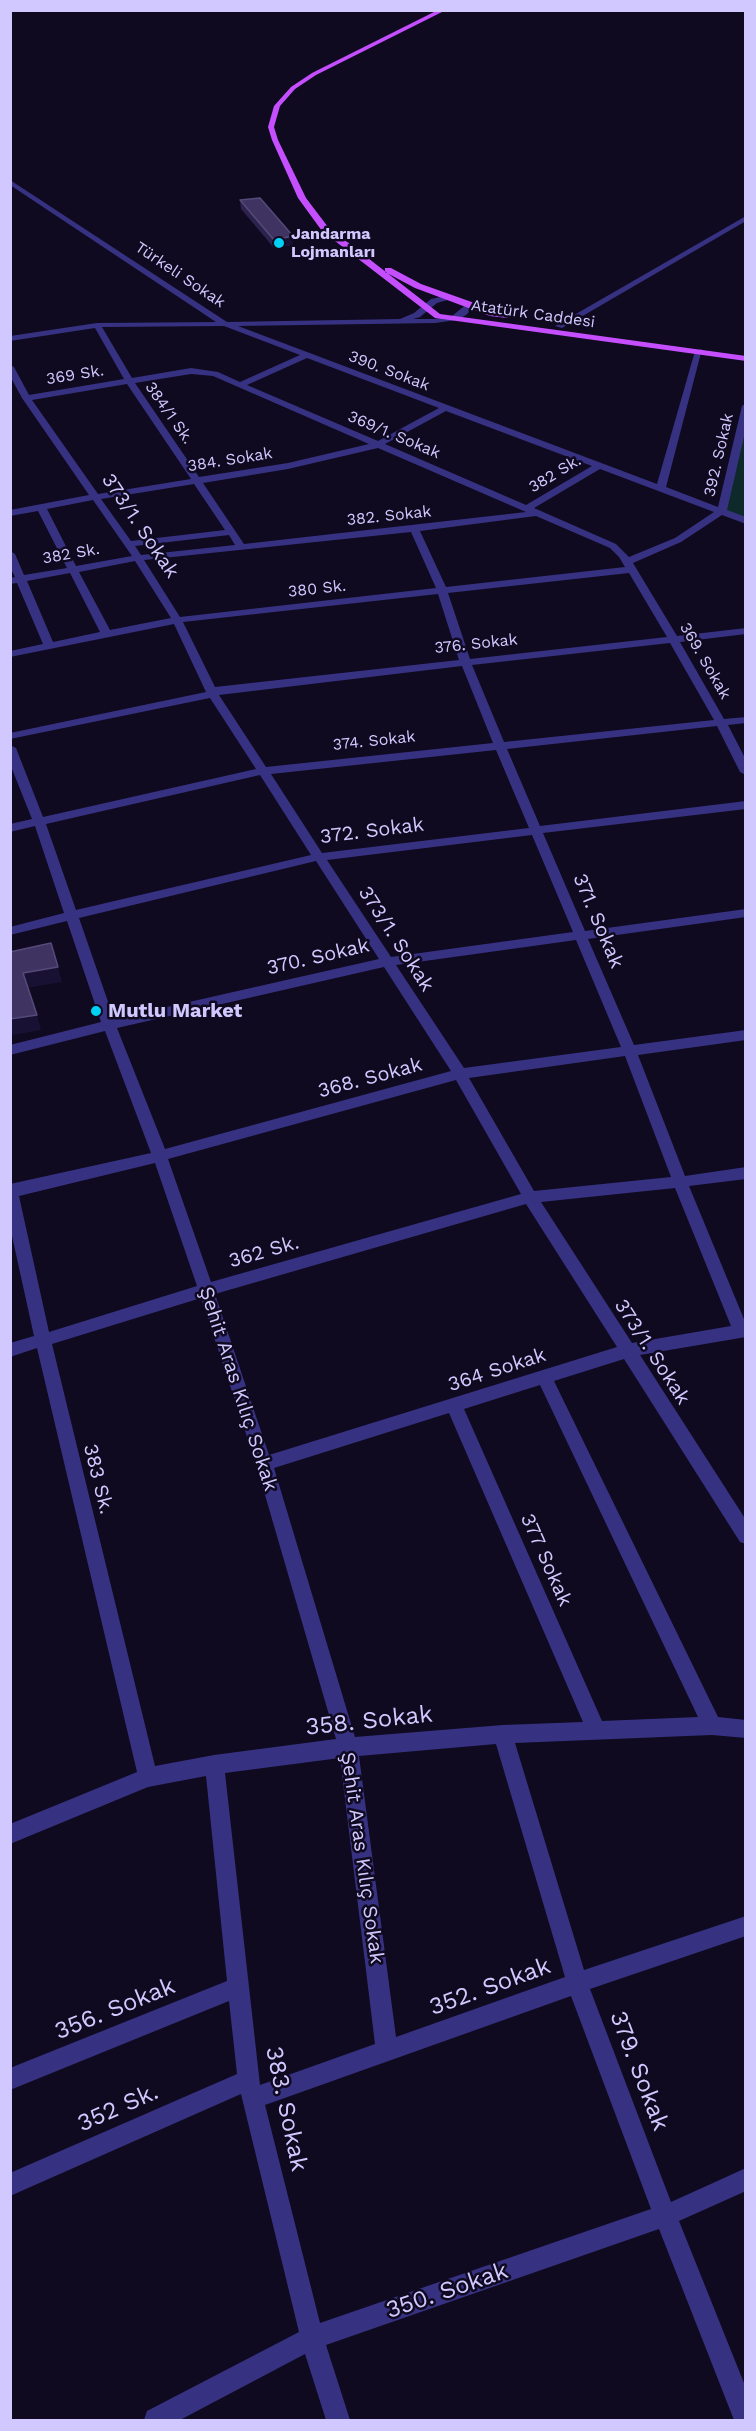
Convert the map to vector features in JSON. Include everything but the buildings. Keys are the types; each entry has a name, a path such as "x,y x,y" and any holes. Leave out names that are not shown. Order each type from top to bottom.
{"main road":[{"name":"Atatürk Caddesi","path":"443,10 303,81 283,97 273,116 272,127 275,140 302,198 325,229 424,308 438,316 746,359"},
{"name":"Atatürk Caddesi","path":"342,242 369,261 399,276 494,314 559,326 746,352"}],"street":[{"name":"Türkeli Sokak","path":"10,182 24,195 225,324 389,322 454,318"},
{"path":"559,326 746,218"},
{"name":"Türkeli Sokak","path":"389,322 417,315 434,301 448,297"},
{"path":"454,318 463,314 471,305"},
{"name":"390. Sokak","path":"10,339 97,325 225,324 746,521"},
{"name":"384/1 Sk.","path":"97,325 129,381 241,546"},
{"path":"661,488 699,351"},
{"path":"240,385 305,356"},
{"name":"373/1. Sokak","path":"10,367 26,398 138,558 177,620 212,692 385,962 460,1074 530,1197 746,1536"},
{"name":"369/1. Sokak","path":"129,381 191,372 215,374 613,546 623,555 629,566"},
{"name":"369 Sk.","path":"26,398 129,381"},
{"name":"392. Sokak","path":"629,566 678,540 722,511 746,406"},
{"name":"384. Sokak","path":"10,513 95,496 288,466 377,445 445,408"},
{"name":"382 Sk.","path":"527,507 557,492 598,466"},
{"path":"41,507 106,633"},
{"name":"382. Sokak","path":"138,558 414,529 540,513"},
{"name":"371. Sokak","path":"414,529 442,590 465,662 630,1051 680,1182 743,1330"},
{"path":"128,544 232,532"},
{"path":"10,554 49,646"},
{"name":"382 Sk.","path":"10,581 138,558"},
{"name":"380 Sk.","path":"10,654 177,620 629,566"},
{"name":"369. Sokak","path":"629,566 674,639 746,772"},
{"name":"376. Sokak","path":"10,736 212,692 746,631"},
{"name":"374. Sokak","path":"10,828 262,771 499,744 746,720"},
{"name":"Şehit Aras Kılıç Sokak","path":"10,748 39,821 109,1024 160,1156 206,1290 264,1464 348,1748 387,2051"},
{"name":"372. Sokak","path":"10,931 318,857 746,805"},
{"name":"370. Sokak","path":"10,1050 109,1024 385,962 746,913"},
{"name":"368. Sokak","path":"11,1191 160,1156 460,1074 746,1035"},
{"name":"362 Sk.","path":"10,1350 206,1290 530,1197 746,1173"},
{"name":"383 Sk.","path":"11,1191 43,1341 148,1777"},
{"name":"364 Sokak","path":"264,1464 627,1351 743,1330"},
{"path":"544,1377 712,1726"},
{"name":"377 Sokak","path":"454,1406 597,1732"},
{"name":"358. Sokak","path":"10,1834 148,1777 214,1765 348,1748 503,1734 712,1726 746,1729"},
{"name":"379. Sokak","path":"503,1734 577,1983 665,2216 746,2420"},
{"name":"383. Sokak","path":"214,1765 250,2089 312,2338 338,2421"},
{"name":"352. Sokak","path":"250,2089 387,2051 746,1926"},
{"name":"356. Sokak","path":"10,2079 238,1987"},
{"name":"352 Sk.","path":"10,2185 250,2089"},
{"name":"350. Sokak","path":"156,2421 312,2338 665,2216 746,2179"}],"green space":[{"path":"745,406 745,517 722,511"}],"place":[{"name":"Jandarma Lojmanları","path":"279,243"},
{"name":"Mutlu Market","path":"96,1011"}]}
